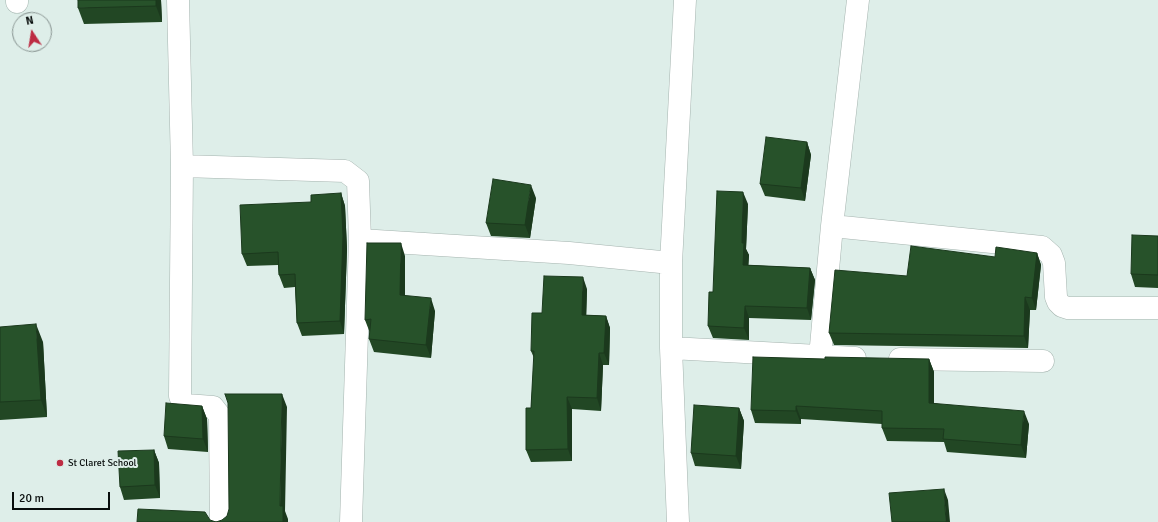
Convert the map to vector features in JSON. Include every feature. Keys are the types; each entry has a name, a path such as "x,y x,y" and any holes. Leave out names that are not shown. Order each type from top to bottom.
{"street":[{"path":"178,0 182,166 180,396 186,405 213,407 220,416 221,522"},
{"path":"678,522 671,348 671,263 685,0"},
{"path":"820,357 832,226 858,0"},
{"path":"182,166 344,171 358,180 360,188 360,240 351,522"},
{"path":"832,226 1042,247 1052,255 1056,297 1062,306 1068,308 1158,308"},
{"path":"360,240 561,252 671,263"},
{"path":"671,348 820,357 1043,361"}],"building":[{"path":"78,0 156,0 156,6 78,8"},
{"path":"766,137 807,142 801,188 760,184"},
{"path":"493,179 531,185 525,225 486,223"},
{"path":"717,191 743,192 743,265 810,268 807,308 745,306 744,328 708,326 709,292 713,292"},
{"path":"341,193 343,236 340,321 297,323 295,274 279,275 278,252 242,254 240,205 311,202 311,195"},
{"path":"1132,235 1158,236 1158,275 1131,274"},
{"path":"367,243 401,243 400,295 431,298 426,345 369,339 371,319 365,320"},
{"path":"911,246 995,257 996,247 1037,253 1032,298 1025,297 1024,336 829,333 835,270 907,276"},
{"path":"544,276 583,277 582,315 606,316 604,353 599,353 597,398 567,397 568,449 526,450 526,408 531,408 534,351 531,351 532,313 542,313"},
{"path":"36,324 41,400 0,402 0,327"},
{"path":"753,357 929,359 929,403 1024,411 1021,445 943,439 944,429 882,428 882,411 796,406 796,411 751,410"},
{"path":"225,394 282,394 280,506 283,506 283,522 216,522 227,516 229,509 228,403"},
{"path":"166,403 202,406 203,439 164,436"},
{"path":"694,405 739,408 736,456 691,453"},
{"path":"154,450 155,485 120,487 118,451"},
{"path":"944,489 946,522 892,522 889,493"},
{"path":"138,509 205,512 210,520 216,522 137,522"}],"place":[{"name":"St Claret School","path":"60,463"}]}
